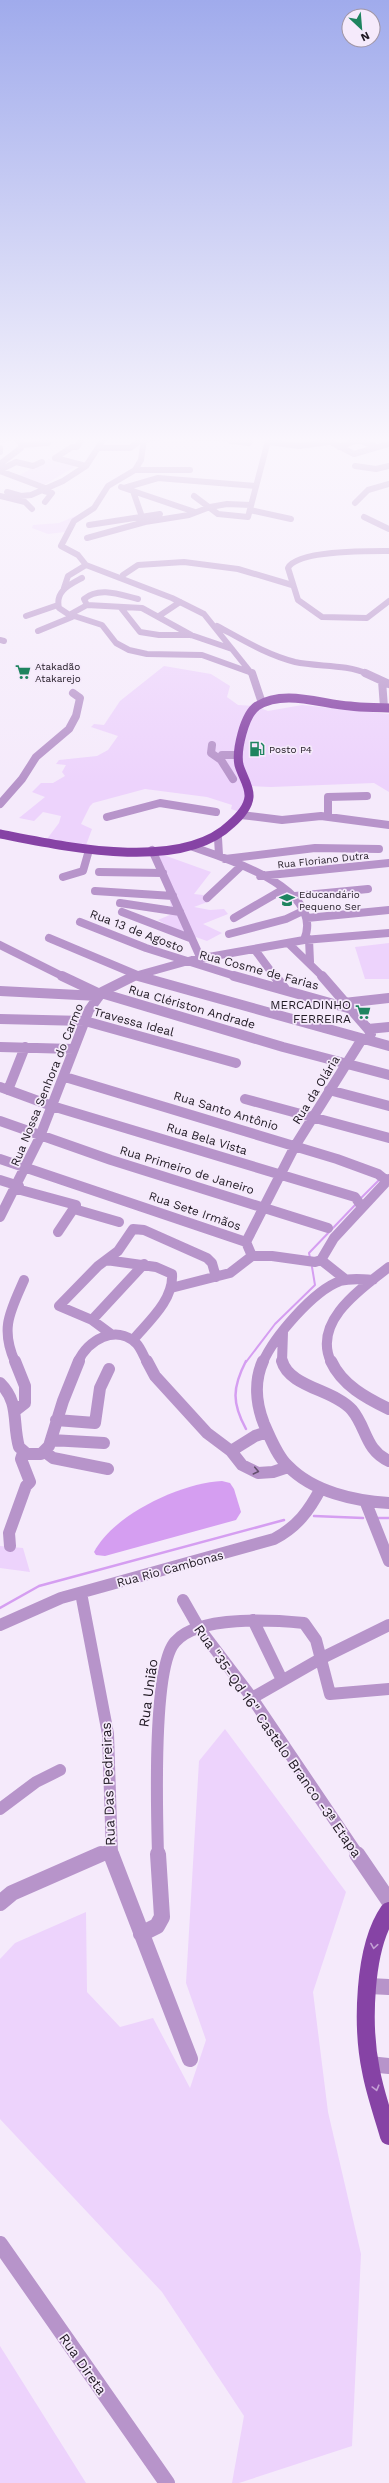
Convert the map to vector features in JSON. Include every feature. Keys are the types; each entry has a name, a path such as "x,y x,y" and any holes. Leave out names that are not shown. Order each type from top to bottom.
{"main road":[{"path":"0,834 75,849 89,850 152,850 193,847 218,838 241,815 246,807 249,793 238,755 249,721 256,707 262,703 298,699 340,706"},
{"path":"249,721 271,708 288,704 387,708"},
{"path":"389,1911 379,1925 374,1941 369,1986 368,2044 369,2064 389,2136"}],"street":[{"path":"74,553 78,555 86,565 180,602 204,614 252,673 262,703"},
{"path":"331,553 295,561 290,564 288,568 292,585 298,600 317,615 327,618 367,618 379,611 389,601"},
{"path":"123,575 138,565 200,561 241,568 292,585"},
{"path":"86,565 68,576 64,588 58,598 58,605 71,616 99,622 106,628 113,642 130,650 151,654 203,656 252,673"},
{"path":"64,588 82,578"},
{"path":"87,605 84,598 93,593 138,599"},
{"path":"159,616 180,602"},
{"path":"26,616 58,605"},
{"path":"38,631 71,616 87,605 142,608 191,635 232,649"},
{"path":"121,608 140,632 159,636 191,635"},
{"path":"214,625 268,654 297,662 356,669 389,684"},
{"path":"382,681 381,696 387,708"},
{"path":"0,804 22,779 36,757 74,723 80,698 73,692"},
{"path":"381,696 389,694"},
{"path":"212,745 211,754 238,755"},
{"path":"222,755 233,779"},
{"path":"328,816 328,797 367,796"},
{"path":"107,817 160,803 216,812"},
{"path":"241,815 282,820 311,816 328,816 389,825"},
{"path":"218,838 222,857"},
{"path":"193,847 222,857 295,896 306,914 308,930 306,939 310,962"},
{"path":"222,857 315,848 379,849"},
{"path":"63,877 83,871 89,850"},
{"path":"152,850 190,938 201,959"},
{"name":"Rua Floriano Dutra","path":"259,876 389,863"},
{"path":"207,898 240,867"},
{"path":"99,872 163,873"},
{"path":"234,918 284,889"},
{"path":"295,896 368,889"},
{"path":"94,891 173,896"},
{"path":"180,912 121,908 190,938"},
{"path":"229,934 306,914 389,910"},
{"name":"Rua 13 de Agosto","path":"80,922 119,940 185,963"},
{"path":"0,991 100,994 136,975 201,959 306,939 389,933"},
{"path":"49,938 136,975 389,1046"},
{"path":"288,943 310,962 379,1043"},
{"path":"0,945 100,994"},
{"path":"254,950 285,989"},
{"name":"Rua Cosme de Farias","path":"185,963 346,1005"},
{"name":"Rua Nossa Senhora do Carmo","path":"0,1217 18,1188 27,1169 39,1135 65,1077 73,1048 85,1021 100,994"},
{"name":"Rua Clériston Andrade","path":"100,994 389,1075"},
{"path":"346,1005 389,998"},
{"name":"Travessa Ideal","path":"0,1019 85,1021 236,1063"},
{"path":"368,1029 389,1027"},
{"name":"Rua da Olária","path":"246,1242 265,1208 295,1146 362,1039"},
{"path":"0,1047 73,1048"},
{"path":"4,1089 25,1047"},
{"name":"Rua Santo Antônio","path":"65,1077 295,1146 378,1174 388,1180"},
{"name":"Rua Bela Vista","path":"4,1089 52,1106 355,1197 362,1207"},
{"path":"329,1090 389,1106"},
{"path":"245,1099 389,1138"},
{"name":"Rua Primeiro de Janeiro","path":"0,1121 39,1135 328,1228"},
{"name":"Rua Sete Irmãos","path":"0,1159 246,1242 252,1256"},
{"path":"0,1180 18,1188 75,1204 75,1208 119,1222"},
{"path":"172,1282 191,1285 234,1271 252,1256 272,1256 315,1262 321,1260 334,1238 388,1180"},
{"path":"58,1232 75,1208"},
{"path":"216,1276 214,1266 207,1258 139,1228 130,1231 120,1247 60,1304 60,1307 92,1320 111,1334 133,1340 144,1352 151,1370 165,1387 207,1432 231,1451 242,1465 258,1473 273,1472 288,1467"},
{"path":"106,1260 144,1264 169,1272 172,1282"},
{"path":"321,1260 344,1279"},
{"path":"92,1320 144,1264"},
{"path":"389,1266 347,1302 336,1317 328,1340 328,1356 330,1364 343,1381 389,1409"},
{"path":"373,1280 344,1279 326,1288 283,1332 267,1354 258,1379 258,1406 267,1432 288,1467 321,1488 366,1503 389,1503"},
{"path":"16,1410 25,1403 27,1392 10,1354 6,1326 24,1280"},
{"path":"133,1340 172,1282"},
{"path":"283,1332 284,1344 282,1360 286,1371 347,1406 356,1415 370,1448 378,1456 389,1461"},
{"path":"43,1453 51,1440 56,1420 81,1356 98,1339 111,1334"},
{"path":"56,1420 95,1423 100,1388 109,1369"},
{"path":"0,1383 10,1393 16,1410 16,1437 23,1453 21,1459 30,1482 26,1486 9,1530 10,1546"},
{"path":"231,1451 255,1436 267,1432"},
{"path":"51,1440 104,1443"},
{"path":"23,1453 43,1453 53,1458 108,1468"},
{"name":"Rua Rio Cambonas","path":"0,1624 44,1604 274,1539 297,1526 307,1514 321,1488"},
{"path":"366,1503 389,1561"},
{"name":"Rua Das Pedreiras","path":"81,1593 108,1734 110,1850 190,2059"},
{"name":"Rua \"35-Qd 16\" Castelo Branco -3ª Etapa","path":"183,1600 199,1628 252,1698 389,1901"},
{"path":"252,1620 282,1680"},
{"name":"Rua União","path":"141,1934 157,1926 162,1915 159,1880 157,1745 165,1671 172,1647 175,1642 199,1628 252,1620 304,1623 311,1629 322,1658 330,1694 389,1689"},
{"path":"252,1698 322,1658 389,1625"},
{"path":"0,1809 36,1782 60,1770"},
{"path":"0,1903 12,1893 110,1850"},
{"path":"369,1986 389,1988"},
{"path":"369,2064 389,2066"},
{"name":"Rua Direta","path":"0,2244 167,2483"}],"shaded area":[{"path":"164,666 211,674 230,686 227,697 238,705 256,706 268,711 302,705 389,714 389,792 374,783 271,787 250,786 240,812 231,809 232,805 207,797 145,789 93,803 81,824 92,829 85,848 47,839 59,823 61,816 43,812 34,821 19,818 45,797 32,792 41,783 53,783 65,776 62,772 66,765 56,764 59,760 97,756 108,750 118,736 91,727 94,724 104,725 120,701"},
{"path":"158,853 211,872 194,894 203,895 210,901 194,907 210,910 224,909 228,914 203,924 222,933 207,941 176,930 158,920 172,914 166,875"},
{"path":"389,943 389,979 365,979 355,947"},
{"path":"222,1481 230,1483 234,1489 241,1512 236,1520 105,1556 96,1555 94,1552 104,1538 117,1525 132,1513 150,1503 169,1494 188,1488 206,1483"},
{"path":"0,1546 23,1548 30,1572 0,1568"},
{"path":"225,1729 346,1892 313,1992 328,2112 361,2254 352,2446 239,2483 232,2483 244,2416 162,2292 0,2119 0,1959 15,1943 86,1912 87,1992 120,2027 153,2018 190,2088 206,2040 186,1983 199,1761"},
{"path":"0,2346 86,2483 0,2483"}],"waterway":[{"path":"360,1199 380,1179"},
{"path":"310,1258 309,1253 356,1204"},
{"path":"246,1362 275,1324 315,1285 312,1267"},
{"path":"246,1361 238,1379 236,1388 236,1403 241,1420 246,1429"},
{"path":"314,1516 363,1518"},
{"path":"378,1518 389,1518"},
{"path":"0,1608 39,1586 284,1520"}],"place":[{"name":"Atakadão Atakarejo","path":"23,672"},
{"name":"Posto P4","path":"257,749"},
{"name":"Educandário Pequeno Ser","path":"287,900"},
{"name":"MERCADINHO FERREIRA","path":"363,1012"}]}
